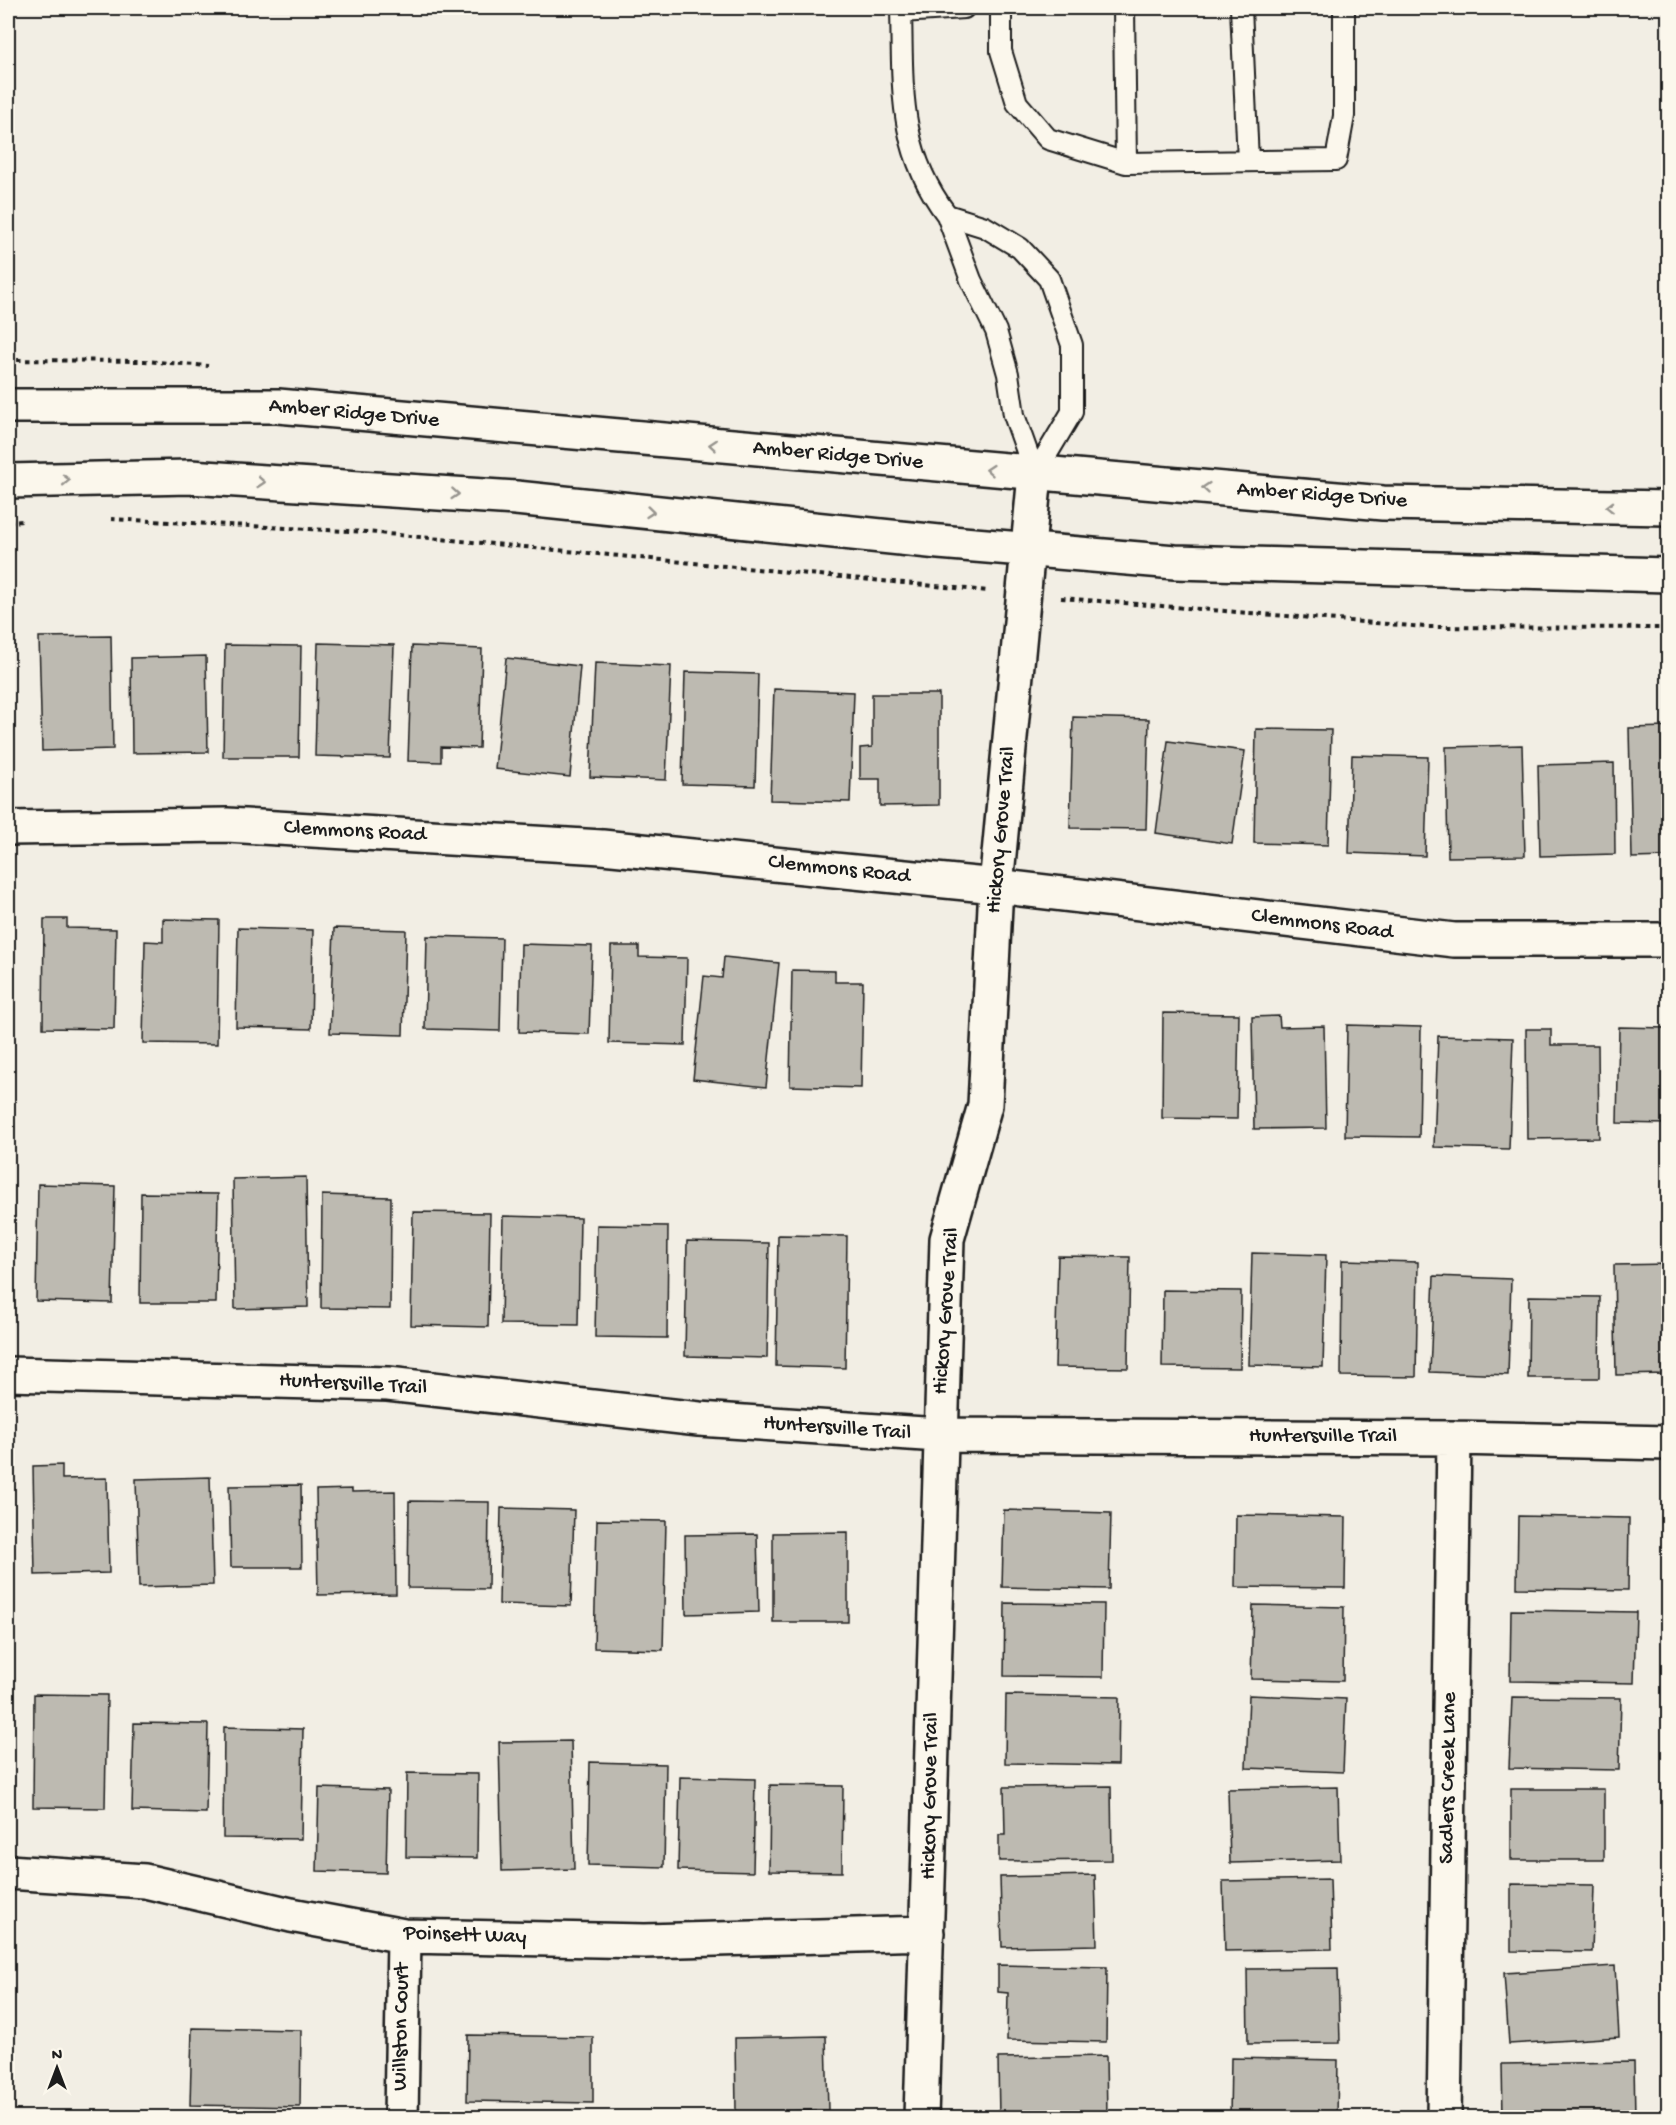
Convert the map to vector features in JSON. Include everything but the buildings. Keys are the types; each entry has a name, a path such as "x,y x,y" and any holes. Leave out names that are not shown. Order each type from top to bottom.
{"street":[{"name":"Amber Ridge Drive","path":"8,406 278,406 1383,503 1668,508"},
{"name":"Hickory Grove Trail","path":"921,2118 939,1435 947,1239 985,1105 996,886 1035,474"},
{"path":"8,481 190,477 516,498 1028,550 1175,562 1668,575"},
{"name":"Clemmons Road","path":"8,828 227,825 591,846 996,886 1454,940 1668,940"},
{"name":"Huntersville Trail","path":"8,1374 387,1384 699,1419 939,1435 1454,1438 1668,1443"},
{"name":"Sadlers Creek Lane","path":"1444,2118 1454,1438"},
{"name":"Poinsett Way","path":"8,1872 145,1881 291,1915 404,1936 645,1941 927,1933"},
{"name":"Willston Court","path":"401,2118 404,1936"}],"lane":[{"path":"964,8 901,10 901,94 910,139 920,172 947,215 971,280 996,331 1008,374 1014,415 1035,474"},
{"path":"1001,8 1001,51 1017,103 1048,139 1126,163 1336,160 1344,116 1344,8"},
{"path":"1124,8 1126,163"},
{"path":"1241,8 1248,161"},
{"path":"947,215 985,227 1020,248 1049,279 1072,345 1072,412 1035,474"}],"path":[{"path":"100,518 367,532 1023,594 1425,627 1668,627"},
{"path":"8,522 31,520"}]}
